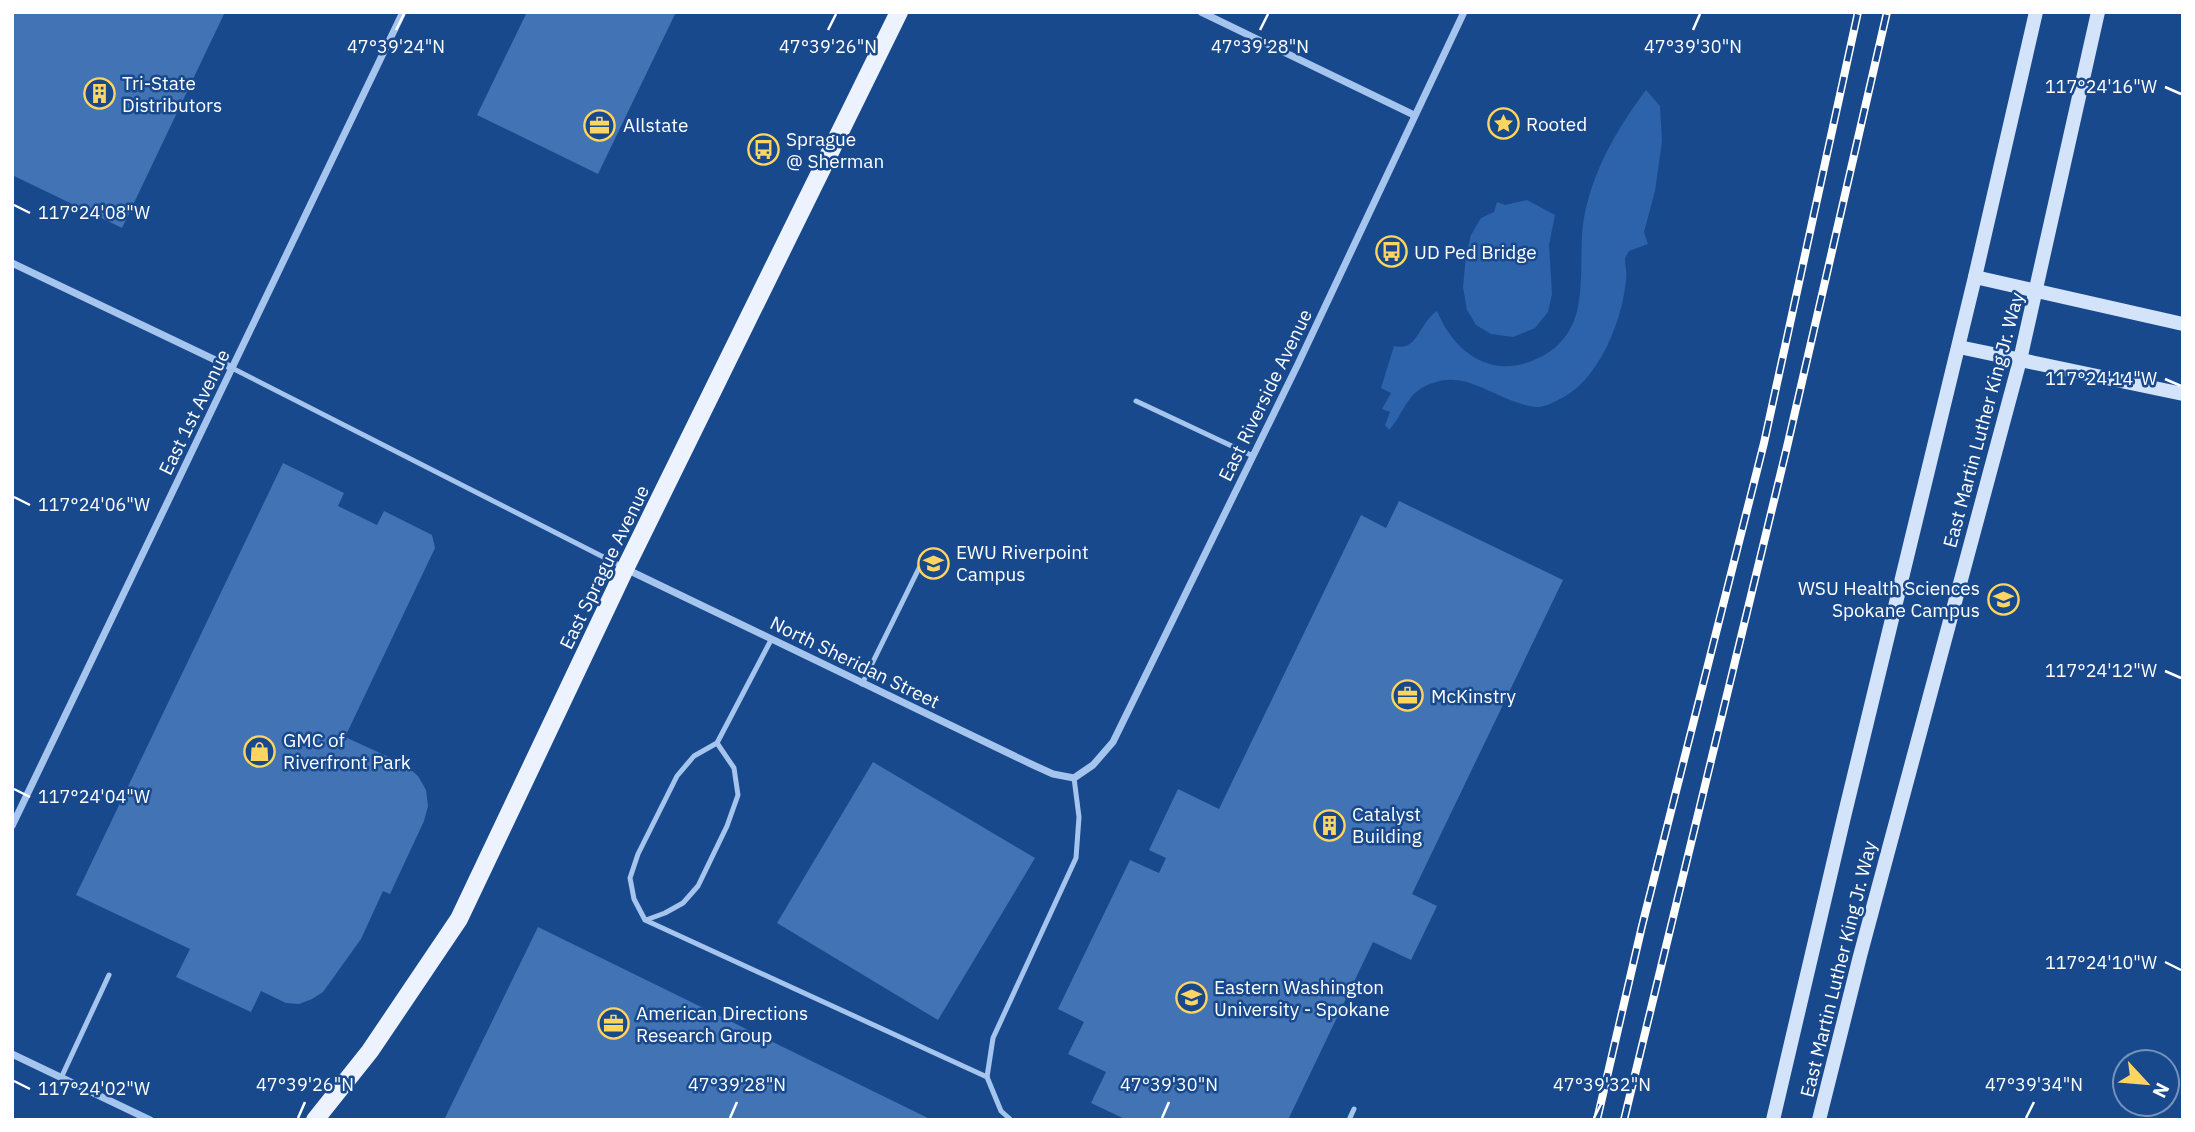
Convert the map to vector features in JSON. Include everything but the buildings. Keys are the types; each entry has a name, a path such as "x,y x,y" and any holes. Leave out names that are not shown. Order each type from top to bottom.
{"main road":[{"name":"East Sprague Avenue","path":"315,1120 370,1051 459,919 625,569 898,12"}],"street":[{"name":"East 1st Avenue","path":"12,826 403,12"},
{"path":"1201,12 1414,115"},
{"name":"East Riverside Avenue","path":"1074,778 1093,765 1113,741 1253,457 1464,12"},
{"name":"East Martin Luther King Jr. Way","path":"1773,1120 1959,346 2036,12"},
{"name":"East Martin Luther King Jr. Way","path":"1819,1120 1863,942 2020,360 2098,12"},
{"path":"12,263 232,368"},
{"path":"1975,277 2183,324"},
{"path":"1959,346 2183,394"},
{"name":"North Sheridan Street","path":"625,569 1031,764 1053,774 1074,778"},
{"path":"12,1054 150,1120"}],"lane":[{"path":"232,368 625,569"},
{"path":"1136,401 1253,457"},
{"path":"862,684 924,558"},
{"path":"771,640 717,743 694,756 677,776 638,854 630,878 634,899 645,920 987,1077"},
{"path":"645,920 683,903 698,886 727,826 738,795 734,768 717,743"},
{"path":"1011,1120 1001,1111 987,1077 993,1038 1076,858 1079,817 1074,778"},
{"path":"61,1077 109,975"},
{"path":"1349,1120 1354,1108"}],"shaded area":[{"path":"1646,90 1660,106 1662,141 1655,191 1644,232 1648,244 1629,251 1625,258 1626,279 1620,313 1606,348 1585,380 1572,392 1540,407 1512,401 1462,381 1436,382 1418,390 1412,396 1389,430 1385,425 1390,412 1382,409 1391,393 1381,388 1394,346 1402,347 1413,341 1437,311 1453,339 1475,358 1488,364 1518,365 1534,360 1550,352 1563,339 1575,318 1578,306 1583,224 1592,187 1606,153"},
{"path":"1527,200 1555,215 1549,245 1552,294 1548,312 1535,328 1513,337 1491,334 1476,325 1467,310 1463,287 1471,235 1481,218 1494,212 1497,202 1505,205"}],"railway":[{"path":"1597,1120 1642,926 1764,443 1858,12"},
{"path":"1624,1120 1787,447 1887,12"}],"place":[{"name":"Tri-State Distributors","path":"99,94"},
{"name":"Rooted","path":"1503,124"},
{"name":"Allstate","path":"600,125"},
{"name":"Sprague @ Sherman","path":"763,150"},
{"name":"UD Ped Bridge","path":"1391,252"},
{"name":"EWU Riverpoint Campus","path":"933,563"},
{"name":"WSU Health Sciences Spokane Campus","path":"2003,599"},
{"name":"McKinstry","path":"1408,696"},
{"name":"GMC of Riverfront Park","path":"260,751"},
{"name":"Catalyst Building","path":"1329,825"},
{"name":"Eastern Washington University - Spokane","path":"1191,998"},
{"name":"American Directions Research Group","path":"613,1024"}]}
